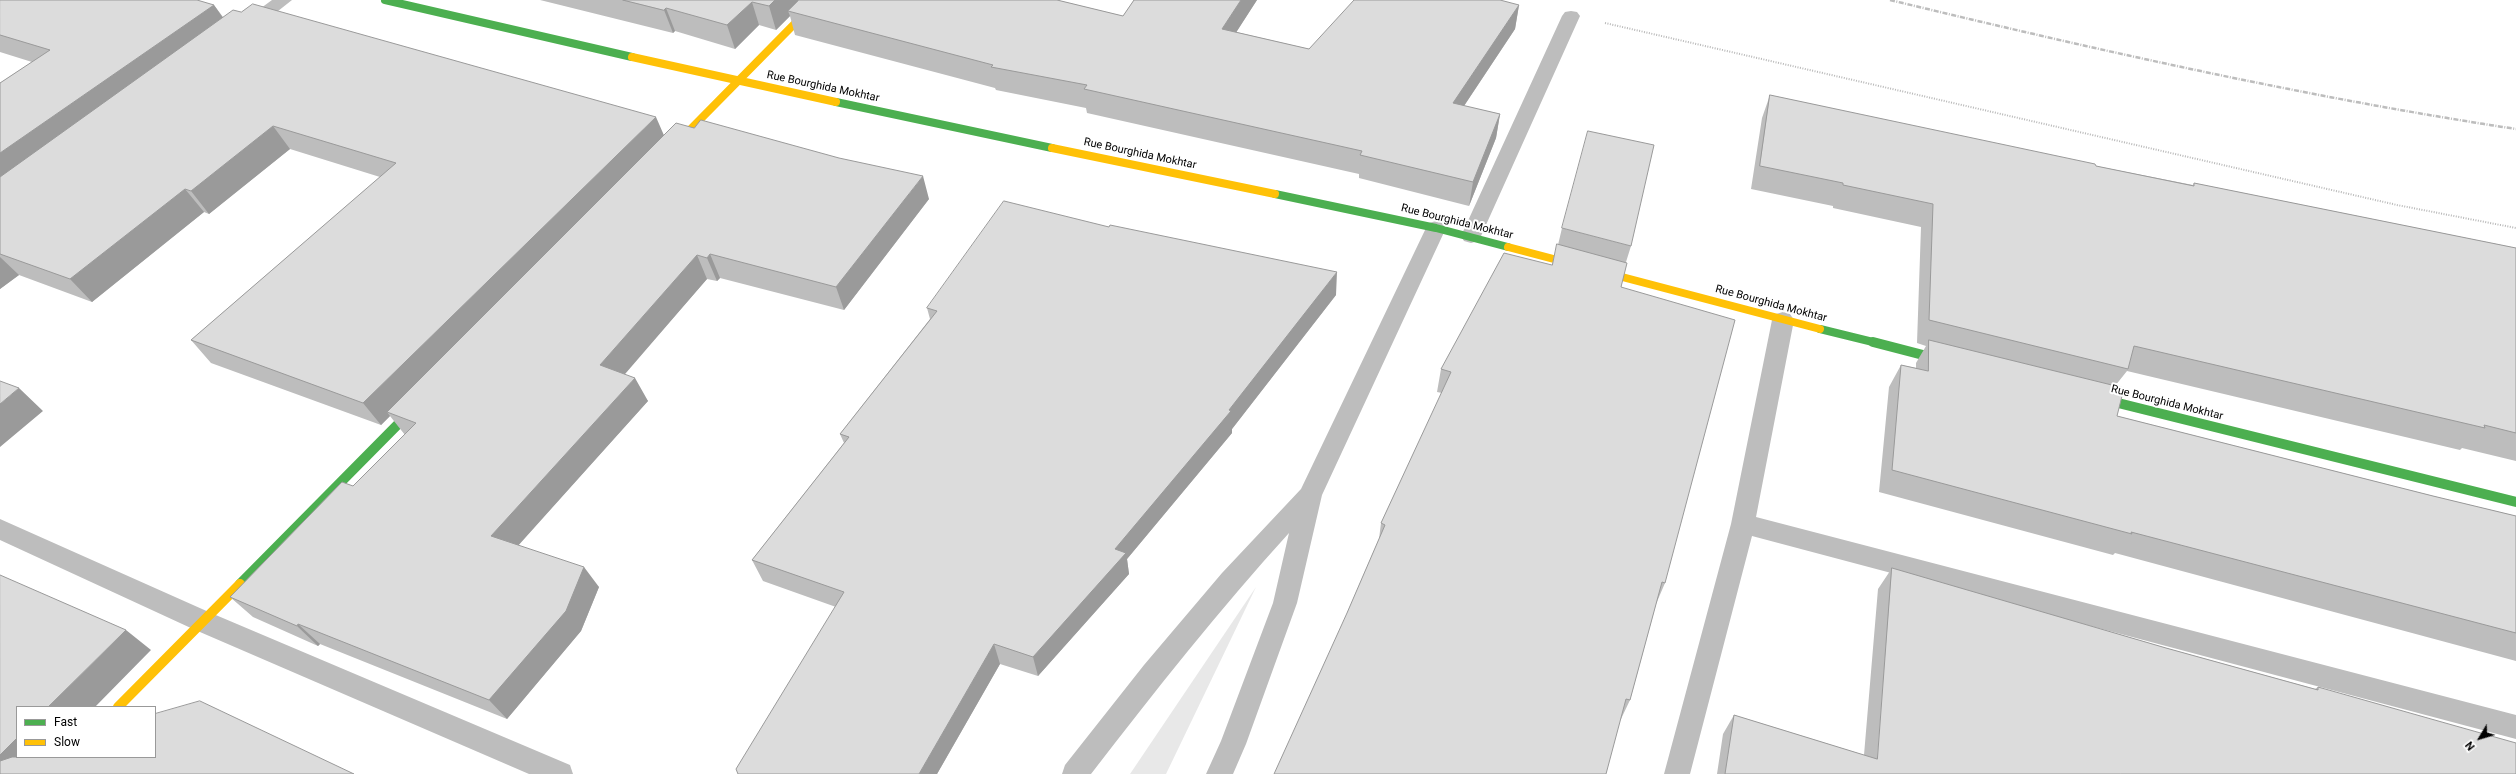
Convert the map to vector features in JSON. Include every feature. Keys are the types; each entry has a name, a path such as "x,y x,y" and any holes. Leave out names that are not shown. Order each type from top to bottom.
{"main road":[{"name":"Rue Bourghida Mokhtar","path":"385,0 738,82 1471,236 1783,320 1960,364"},
{"path":"666,155 818,0"},
{"name":"Rue Bourghida Mokhtar","path":"2084,395 2516,502"},
{"path":"119,706 426,397"}],"street":[{"path":"232,37 283,0"},
{"path":"1471,236 1572,16"},
{"path":"1219,774 1233,744 1285,603 1310,495 1436,228"},
{"path":"1677,774 1743,524 1783,320"},
{"path":"1075,774 1153,673 1231,580 1310,495"},
{"path":"1743,524 2516,727"},
{"path":"0,529 202,621 560,774"}],"path":[{"path":"1572,16 1718,48 2397,205 2516,228"}],"shaded area":[{"path":"1256,587 1166,774 1130,774"}],"building":[{"path":"0,0 197,0 214,5 0,153 0,83 50,50 0,35"},
{"path":"623,0 775,0 769,6 752,2 727,25 666,8 664,10"},
{"path":"799,0 1057,0 1123,16 1134,0 1241,0 1222,29 1309,49 1354,0 1500,0 1519,5 1453,103 1500,114 1473,182 1360,155 1362,151 1084,89 1087,85 991,67 993,65 788,11"},
{"path":"253,4 656,117 363,403 191,340 396,163 273,126 191,191 185,189 70,279 0,254 0,177 233,10 241,12"},
{"path":"1770,95 2095,164 2096,166 2194,186 2194,183 2516,248 2516,433 2484,425 2485,428 2134,346 2128,369 1929,320 1933,204 1843,185 1843,183 1760,166"},
{"path":"701,120 839,158 923,176 836,287 710,254 707,258 697,255 600,365 635,378 491,536 584,567 566,611 489,700 298,624 297,626 230,597 342,482 353,486 416,423 387,412 676,123 694,128"},
{"path":"1588,131 1654,145 1631,246 1562,228"},
{"path":"1004,201 1109,227 1110,225 1337,272 1229,410 1231,411 1115,549 1126,553 1033,657 994,644 919,774 738,774 736,769 844,592 752,560 849,437 840,434 937,311 927,308"},
{"path":"1557,244 1627,263 1621,287 1735,320 1665,583 1662,582 1630,700 1626,699 1606,774 1274,774 1385,525 1381,523 1451,372 1441,369 1504,253 1552,265"},
{"path":"1929,340 2124,388 2117,416 2516,516 2516,633 2131,532 2132,534 1892,470 1901,365 1928,371"},
{"path":"0,381 19,388 0,404"},
{"path":"1892,568 2166,648 2318,690 2318,687 2516,743 2516,774 1725,774 1734,715 1877,759"},
{"path":"0,575 126,630 49,706 16,706 16,739 0,755"},
{"path":"200,701 354,774 0,774 0,761 12,757 156,758 156,714"}],"railway":[{"path":"1890,0 2045,37 2202,71 2358,102 2516,129"}],"traffic: fast":[{"path":"385,0 632,57"},
{"path":"836,102 1052,148"},
{"path":"1275,194 1436,228 1508,247"},
{"path":"1820,329 1950,362"},
{"path":"2090,396 2516,502"},
{"path":"240,584 418,404"}],"traffic: slow":[{"path":"672,148 818,0"},
{"path":"632,57 836,102"},
{"path":"1052,148 1275,194"},
{"path":"1508,247 1820,329"},
{"path":"119,706 240,584"}]}
